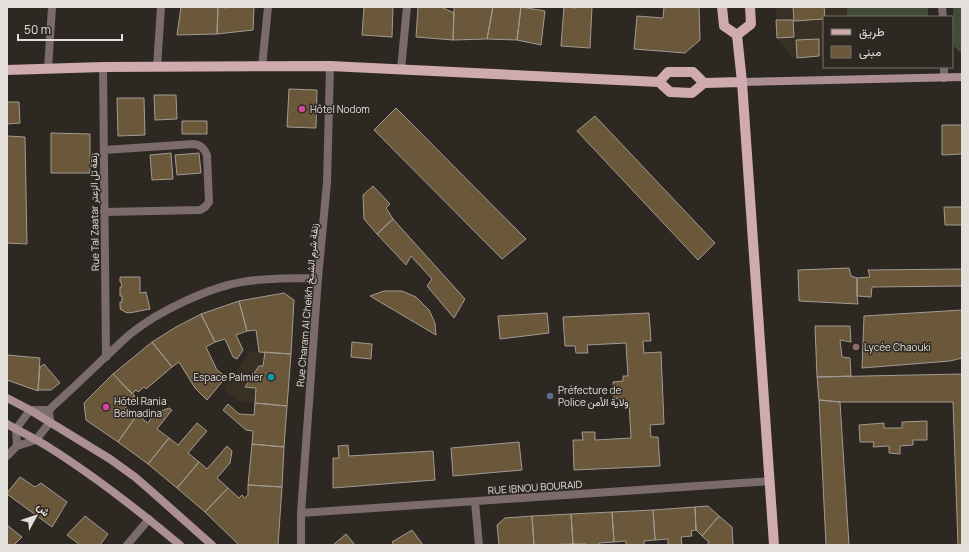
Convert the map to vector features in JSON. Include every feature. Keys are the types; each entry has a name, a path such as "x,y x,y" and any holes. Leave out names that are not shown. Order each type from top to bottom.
{"main road":[{"path":"722,7 724,26 737,35 742,82 774,545"},
{"path":"737,35 751,24 750,7"},
{"path":"7,70 103,67 330,66 659,82 670,92 692,93 704,83 742,82"},
{"path":"659,82 668,72 693,72 704,83"}],"street":[{"path":"48,69 52,7"},
{"path":"157,67 161,7"},
{"path":"262,66 268,7"},
{"path":"401,69 407,7"},
{"name":"Rue Charam Al Cheikh زنقة شرم الشيخ","path":"301,545 301,514 318,278 327,183 330,66"},
{"name":"Rue Tal Zaatar زنقة تل الزعتر","path":"103,67 106,357"},
{"path":"944,68 944,78"},
{"path":"742,82 962,77"},
{"path":"104,150 194,144 200,145 207,155 209,202 200,210 104,212"},
{"path":"30,410 49,410 130,335 164,312 193,298 247,281 318,278"},
{"path":"7,398 30,410 110,459 135,477 212,545"},
{"path":"17,446 16,429 30,410"},
{"path":"7,456 17,446 36,440 50,422 49,410"},
{"path":"7,424 48,447 95,478 149,519 180,545"},
{"name":"RUE IBNOU BOURAID","path":"301,514 770,481"},
{"path":"475,502 479,545"},
{"path":"127,545 149,519"}],"shaded area":[{"path":"775,7 847,7 847,16 823,16 823,56 791,57 778,40"},
{"path":"250,351 291,354 255,403 241,402 224,390"}],"green space":[{"path":"847,7 928,7 928,16 847,16"},
{"path":"953,7 962,7 962,54 954,46"}],"building":[{"path":"181,7 218,7 217,34 177,35"},
{"path":"218,7 254,7 253,30 217,34"},
{"path":"364,7 393,7 392,37 362,35"},
{"path":"418,7 441,7 454,13 453,40 416,37"},
{"path":"454,7 493,7 487,39 453,40"},
{"path":"493,7 521,7 517,40 487,39"},
{"path":"521,7 545,11 541,45 517,40"},
{"path":"564,7 592,7 590,48 561,46"},
{"path":"664,7 699,7 700,40 685,53 634,49 637,16 663,18"},
{"path":"793,7 824,7 825,16 823,16 823,19 794,21"},
{"path":"776,20 793,20 794,37 777,38"},
{"path":"819,39 819,56 797,58 796,40"},
{"path":"289,89 317,90 316,128 287,127"},
{"path":"154,95 176,95 177,119 155,120"},
{"path":"117,98 144,98 145,135 118,136"},
{"path":"7,102 19,102 20,123 7,124"},
{"path":"396,108 526,239 502,259 374,130"},
{"path":"595,116 715,243 698,260 577,131"},
{"path":"182,121 207,121 207,134 182,134"},
{"path":"942,125 962,125 962,154 942,155"},
{"path":"51,133 90,134 90,173 51,173"},
{"path":"7,136 25,137 27,244 7,243"},
{"path":"171,153 173,179 152,180 150,155"},
{"path":"199,153 201,173 177,175 175,155"},
{"path":"373,186 390,204 386,208 393,219 377,234 364,219 363,195"},
{"path":"944,207 962,207 962,225 945,225"},
{"path":"393,219 465,299 454,318 427,286 432,279 411,256 406,265 377,234"},
{"path":"849,268 851,276 857,278 858,304 799,301 798,270"},
{"path":"962,269 962,286 872,287 871,297 857,296 857,278 870,277 868,270"},
{"path":"120,277 140,277 140,293 146,292 150,309 127,313 120,309 122,296 120,296 120,287 122,287"},
{"path":"384,291 402,291 416,297 429,310 435,323 436,335 370,296"},
{"path":"284,293 294,300 291,354 259,352 256,330 247,331 239,301"},
{"path":"239,301 247,331 236,335 243,350 237,359 233,357 225,339 215,342 201,314"},
{"path":"962,310 962,358 950,361 862,368 864,316"},
{"path":"547,313 549,333 500,339 498,316"},
{"path":"649,313 651,341 643,341 644,353 661,352 664,424 650,425 651,437 658,437 660,466 574,470 573,440 583,440 582,432 595,432 595,440 631,438 629,403 625,403 624,398 614,399 613,382 623,381 623,376 628,376 626,343 587,345 588,353 576,353 575,346 565,346 563,317"},
{"path":"201,314 215,342 206,347 217,370 226,377 207,400 195,388 179,362 172,367 152,342"},
{"path":"815,326 850,326 851,342 840,340 842,357 850,358 851,376 817,377"},
{"path":"152,342 172,367 146,389 144,387 138,392 136,390 132,394 113,374"},
{"path":"352,342 372,344 371,359 351,357"},
{"name":"Espace Palmier","path":"265,352 291,354 287,406 255,403 256,388 245,387 259,366 263,366"},
{"path":"7,355 40,358 38,391 7,380"},
{"path":"44,364 60,383 51,390 38,390 40,367"},
{"path":"113,374 135,396 124,406 137,415 118,442 86,420 84,403"},
{"path":"962,374 962,545 958,545 953,402 840,402 819,400 817,377"},
{"path":"819,400 840,402 849,545 826,545"},
{"path":"255,403 287,406 284,447 252,444 253,431 246,430 223,410 228,404 239,414 254,415"},
{"path":"169,408 172,410 157,429 169,438 148,464 118,442 137,415 148,423 154,414"},
{"path":"927,421 927,440 913,440 913,445 900,446 900,454 889,453 889,446 873,447 874,442 860,442 859,425 884,423 884,428 902,428 902,422"},
{"path":"197,423 207,431 188,453 199,462 177,488 148,464 169,438 178,445"},
{"path":"519,442 522,470 453,476 451,448"},
{"path":"252,444 284,447 282,487 248,485"},
{"path":"348,445 349,456 433,451 435,480 333,488 333,458 339,458 338,446"},
{"path":"227,446 232,451 230,463 217,478 228,488 205,512 177,488 199,462 207,469"},
{"path":"20,477 35,487 41,483 67,502 52,527 7,494"},
{"path":"248,485 282,487 278,545 239,545 205,512 228,488 239,498 242,495 245,498 248,495"},
{"path":"708,506 719,516 702,536 696,530 695,507"},
{"path":"695,507 696,530 691,531 692,536 681,537 682,545 668,545 668,539 655,540 653,510"},
{"path":"653,510 655,540 644,541 644,545 626,545 626,541 614,542 612,512"},
{"path":"612,512 614,542 599,543 599,545 573,544 571,514"},
{"path":"571,514 573,544 534,545 532,516"},
{"path":"85,516 108,534 100,545 80,545 67,535"},
{"path":"532,516 534,545 499,545 497,525 505,518"},
{"path":"719,516 732,527 733,545 707,545 709,542 702,536"},
{"path":"7,525 22,537 14,545 7,545"},
{"path":"412,530 423,545 394,545 392,542"},
{"path":"346,534 355,545 333,545"}],"place":[{"name":"Hôtel Nodom","path":"302,109"},
{"name":"Lycée Chaouki","path":"856,347"},
{"name":"Espace Palmier","path":"271,377"},
{"name":"Préfecture de Police ولاية الأمن","path":"550,396"},
{"name":"Hôtel Rania Belmadina","path":"106,407"}]}
